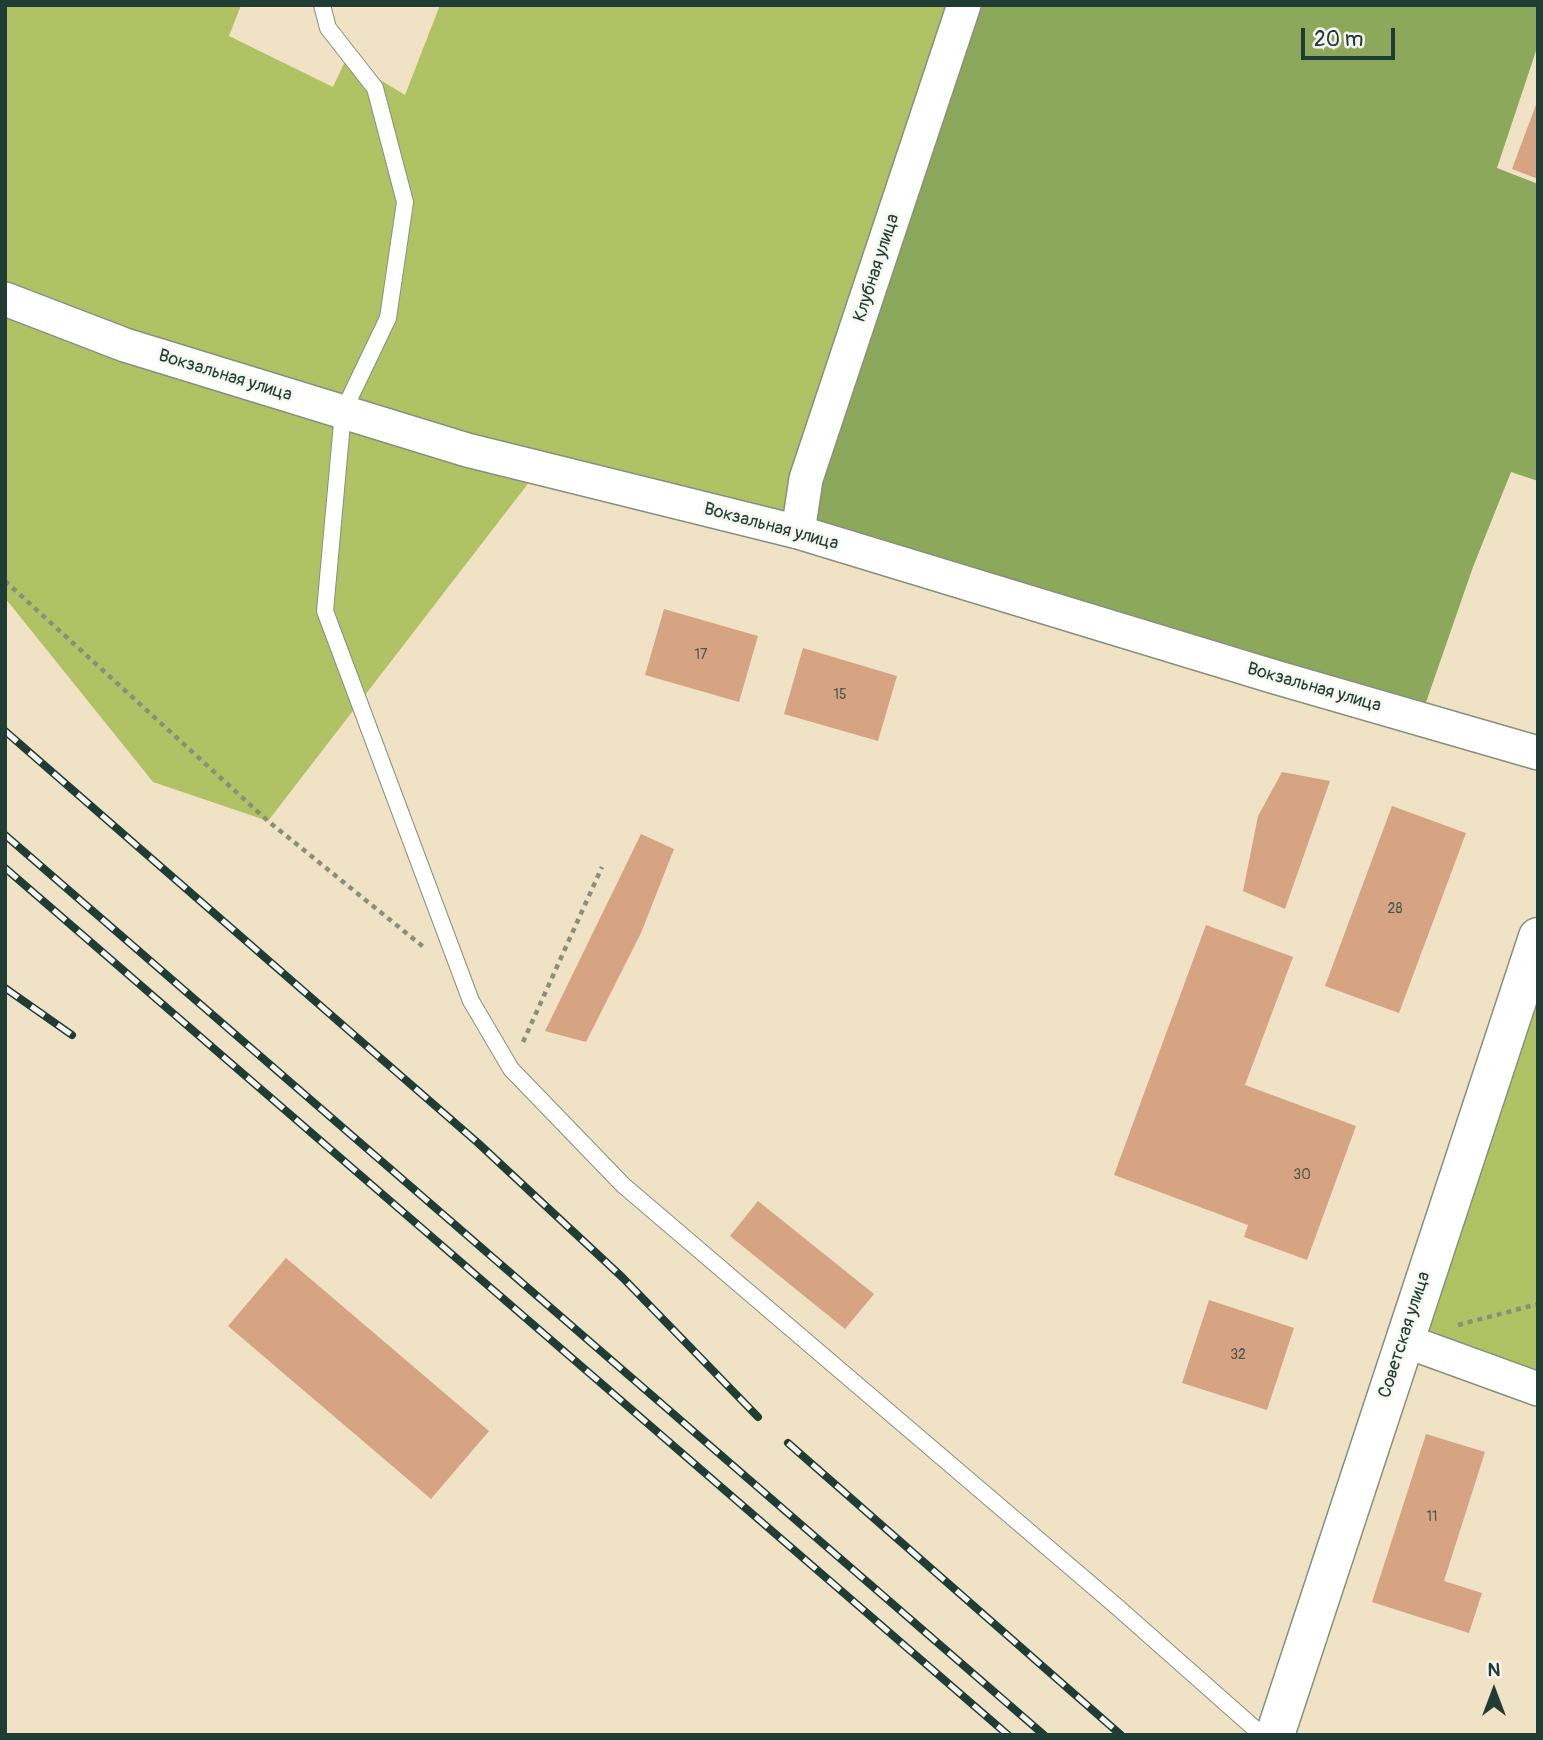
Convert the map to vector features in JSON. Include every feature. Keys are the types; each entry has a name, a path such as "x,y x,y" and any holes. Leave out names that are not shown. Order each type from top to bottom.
{"street":[{"name":"Клубная улица","path":"798,532 806,479 964,5"},
{"name":"Вокзальная улица","path":"5,299 125,345 467,450 798,532 1275,677 1538,753"},
{"name":"Советская улица","path":"1275,1735 1538,937"},
{"path":"1404,1340 1538,1389"}],"lane":[{"path":"323,5 328,28 375,88 405,202 388,318 343,412 325,611 471,1001 511,1069 623,1185 1115,1605 1262,1735"}],"path":[{"path":"5,581 268,821 432,954 465,985"},
{"path":"511,1069 602,867"},
{"path":"1457,1325 1538,1304"}],"green space":[{"path":"5,5 241,5 229,36 333,87 346,59 405,95 440,5 957,5 798,532 540,468 268,821 153,782 5,598"},
{"path":"968,5 1538,5 1538,45 1497,168 1538,184 1538,481 1511,472 1473,567 1423,711 798,532"},
{"path":"1538,937 1538,1389 1403,1340"}],"building":[{"path":"1538,102 1538,179 1512,169"},
{"path":"664,609 758,636 739,702 645,675"},
{"path":"803,648 897,676 878,741 784,714"},
{"path":"1282,772 1330,781 1285,909 1243,891 1258,816"},
{"path":"1392,806 1466,833 1399,1013 1325,986"},
{"path":"641,834 674,849 641,933 586,1042 545,1031"},
{"path":"1206,925 1293,957 1245,1085 1356,1126 1307,1260 1244,1237 1248,1225 1114,1175"},
{"path":"758,1201 874,1294 845,1329 730,1236"},
{"path":"286,1258 489,1431 431,1499 228,1326"},
{"path":"1209,1300 1294,1328 1267,1410 1182,1383"},
{"path":"1426,1434 1485,1452 1444,1581 1482,1593 1469,1633 1372,1602"}],"railway":[{"path":"5,731 478,1143 622,1277 758,1417"},
{"path":"5,835 1044,1735"},
{"path":"5,868 1008,1735"},
{"path":"5,988 72,1035"},
{"path":"788,1443 1121,1735"}]}
